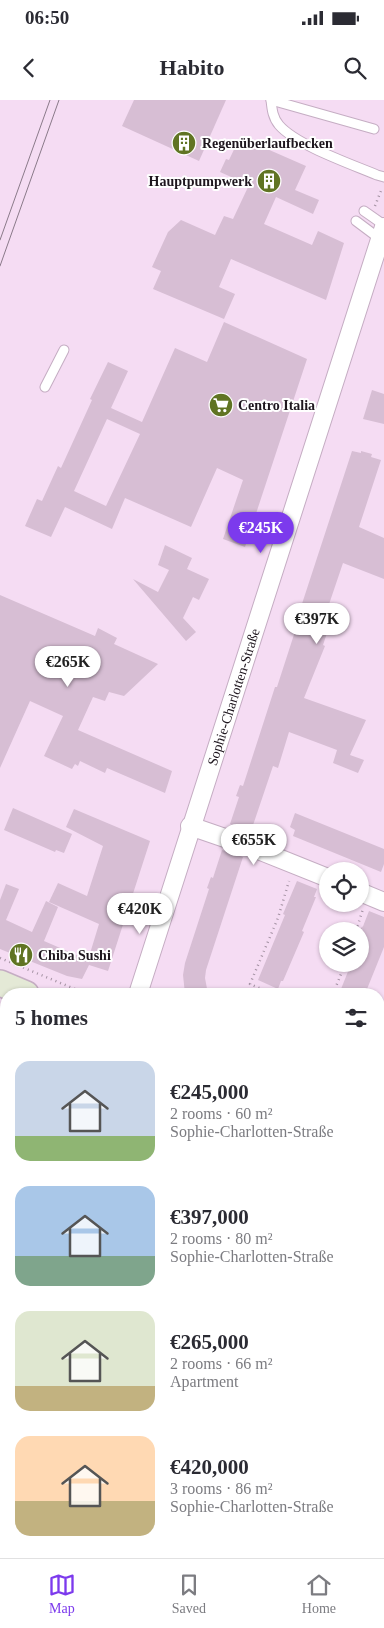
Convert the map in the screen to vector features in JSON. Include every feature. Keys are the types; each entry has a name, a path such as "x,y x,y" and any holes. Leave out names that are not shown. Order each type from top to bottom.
{"main road":[{"path":"0,983 12,988"}],"street":[{"name":"Sophie-Charlotten-Straße","path":"140,988 190,826 383,231"},
{"path":"190,826 251,847 319,874"},
{"path":"369,899 384,902"}],"lane":[{"path":"374,130 271,100 272,114 279,125 294,139 384,177"},
{"path":"364,211 383,231"},
{"path":"356,221 383,231"},
{"path":"45,387 64,350"}],"path":[{"path":"259,988 250,984 278,918 292,873"},
{"path":"0,958 72,988"},
{"path":"337,988 342,972"}],"building":[{"name":"Regenüberlaufbecken","path":"134,100 226,100 199,161 122,126"},
{"path":"240,137 306,166 295,190 319,200 313,214 276,197 264,224 312,245 318,231 344,243 326,300 231,259 219,287 235,294 224,319 153,289 161,271 152,267 168,232 181,220 215,235 224,216 233,219 249,185 220,172 226,159 229,160"},
{"path":"224,322 307,359 245,547 223,539 243,480 217,468 191,527 125,498 112,529 65,507 51,537 25,526 37,499 42,501 58,466 61,468 108,362 128,371 111,408 142,422 175,348 207,362","holes":["107,419 140,434 106,506 74,491"]},
{"path":"372,390 384,394 384,424 363,419"},
{"path":"352,451 372,454 371,457 381,460 359,527 384,538 384,579 343,563 322,625 329,627 323,645 325,646 304,698 366,720 350,755 364,760 358,773 333,763 337,750 289,732 278,768 273,766 251,831 230,824 239,797 236,796 240,785 243,786 275,687 277,687"},
{"path":"165,545 192,558 187,569 209,579 199,600 193,597 183,618 196,632 186,641 133,579 158,592 169,570 158,565"},
{"path":"0,595 95,636 98,628 117,638 114,644 158,664 124,696 109,692 105,701 93,697 78,730 172,771 165,793 107,768 105,773 80,761 78,766 75,764 72,769 44,756 63,716 30,701 0,768"},
{"path":"13,808 72,834 64,853 56,850 55,852 4,830"},
{"path":"74,809 150,841 108,971 89,965 82,979 67,976 0,949 0,900 6,884 19,889 6,920 32,932 46,901 58,907 44,941 88,960 99,924 49,902 58,883 87,896 103,846 66,827"},
{"path":"295,813 384,849 384,864 381,872 369,867 369,862 357,862 293,836 295,830 290,827"},
{"path":"222,850 243,857 206,970 207,988 184,988 183,975 185,963 209,889 207,888 211,877 213,878"},
{"path":"297,881 317,889 314,897 316,897 302,931 304,932 283,981 281,981 278,988 276,988 258,980 285,915 283,914"},
{"path":"369,911 384,917 384,947 367,988 341,988 348,972 369,972 369,922 365,922"}],"tram line":[{"path":"0,240 50,100"},
{"path":"0,266 59,100"}],"place":[{"name":"Regenüberlaufbecken","path":"184,143"},
{"name":"Hauptpumpwerk","path":"269,181"},
{"name":"Centro Italia","path":"221,405"},
{"name":"Chiba Sushi","path":"21,955"}]}
